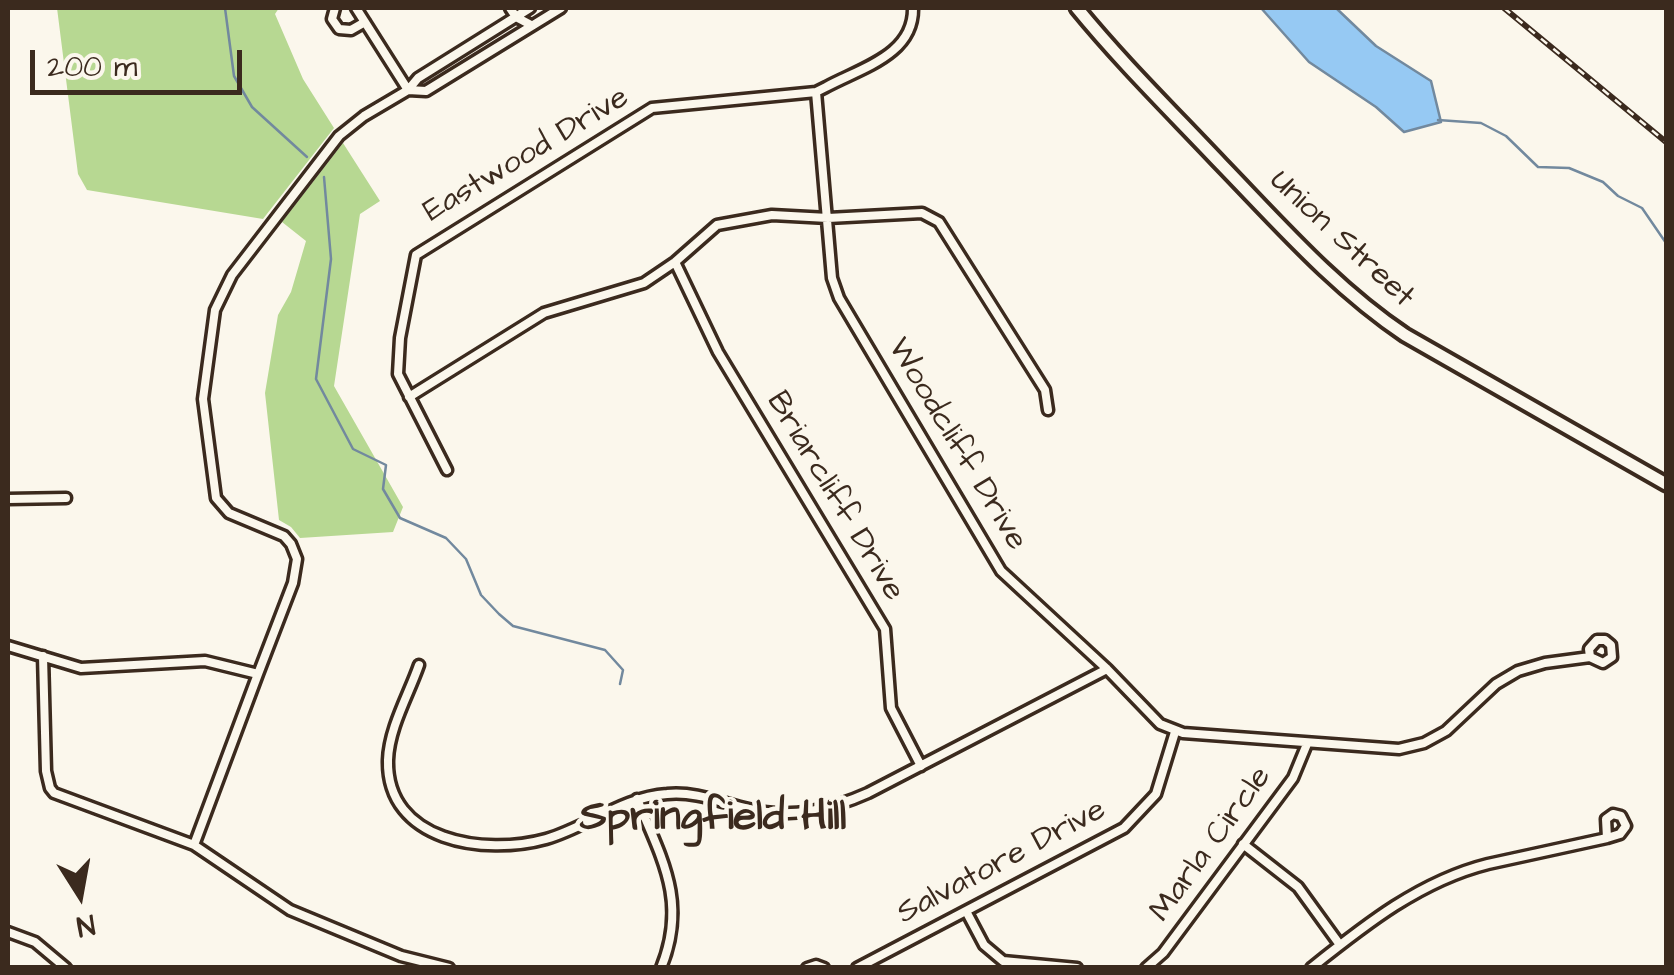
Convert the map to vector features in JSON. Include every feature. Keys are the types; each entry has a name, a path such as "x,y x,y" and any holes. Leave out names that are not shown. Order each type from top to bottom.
{"main road":[{"name":"Union Street","path":"1077,8 1122,63 1312,259 1374,314 1666,484"}],"street":[{"path":"335,8 332,19 339,29 348,31 365,22"},
{"path":"356,8 408,90"},
{"path":"510,8 516,17 531,25"},
{"path":"194,845 290,592 297,559 292,544 284,536 230,514 216,498 203,391 217,304 232,275 339,136 408,90 418,78 529,8 531,25"},
{"path":"408,90 426,91 560,8"},
{"name":"Eastwood Drive","path":"447,470 398,374 416,255 652,108 816,92 902,44 912,27 913,8"},
{"name":"Woodcliff Drive","path":"816,92 832,278 839,298 1001,571 1160,724 1176,732"},
{"path":"409,397 544,313 644,283 717,225 772,215 828,218 922,213 936,218 1046,390 1048,410"},
{"name":"Briarcliff Drive","path":"674,262 726,366 885,629 892,708 921,766"},
{"path":"8,499 66,498"},
{"path":"8,646 82,668 205,661 258,674"},
{"path":"43,656 50,788 66,798 194,845 290,910 401,956 449,968"},
{"path":"1176,732 1381,750 1416,746 1446,731 1511,674 1545,663 1590,657"},
{"path":"419,665 394,734 389,770 393,790 402,806 431,832 451,842 480,846 534,842 637,799 678,793 705,796 761,812 812,812 856,798 1107,669"},
{"name":"Salvatore Drive","path":"857,968 1133,821 1160,786 1176,732"},
{"name":"Marla Circle","path":"1146,968 1163,953 1298,770 1307,744"},
{"path":"637,799 668,874 673,899 672,937 661,968"},
{"path":"1311,968 1412,894 1448,876 1607,838"},
{"path":"1243,844 1298,887 1340,946"},
{"path":"966,911 984,945 997,958 1010,963 1077,968"},
{"path":"8,932 35,942 66,968"},
{"path":"807,968 824,968"}],"green space":[{"path":"57,8 279,8 275,14 303,79 334,128 263,219 87,190 78,174"},
{"path":"343,143 380,201 360,214 334,386 403,507 393,532 300,538 279,520 265,393 278,315 291,292 306,241 282,222"}],"water":[{"path":"1261,8 1336,8 1376,46 1431,81 1441,122 1404,132 1376,107 1309,62"}],"waterway":[{"path":"225,8 234,76 252,107 307,157"},
{"path":"1438,120 1481,123 1506,136 1538,167 1569,168 1603,182 1618,196 1642,208 1666,243"},
{"path":"324,177 331,259 316,379 353,449 386,465 383,489 400,518 446,538 466,559 481,595 499,614 513,626 605,650 623,670 620,684"}],"railway":[{"path":"1504,8 1666,142"}],"district":[{"name":"Springfield Hill","path":"713,820"}]}
